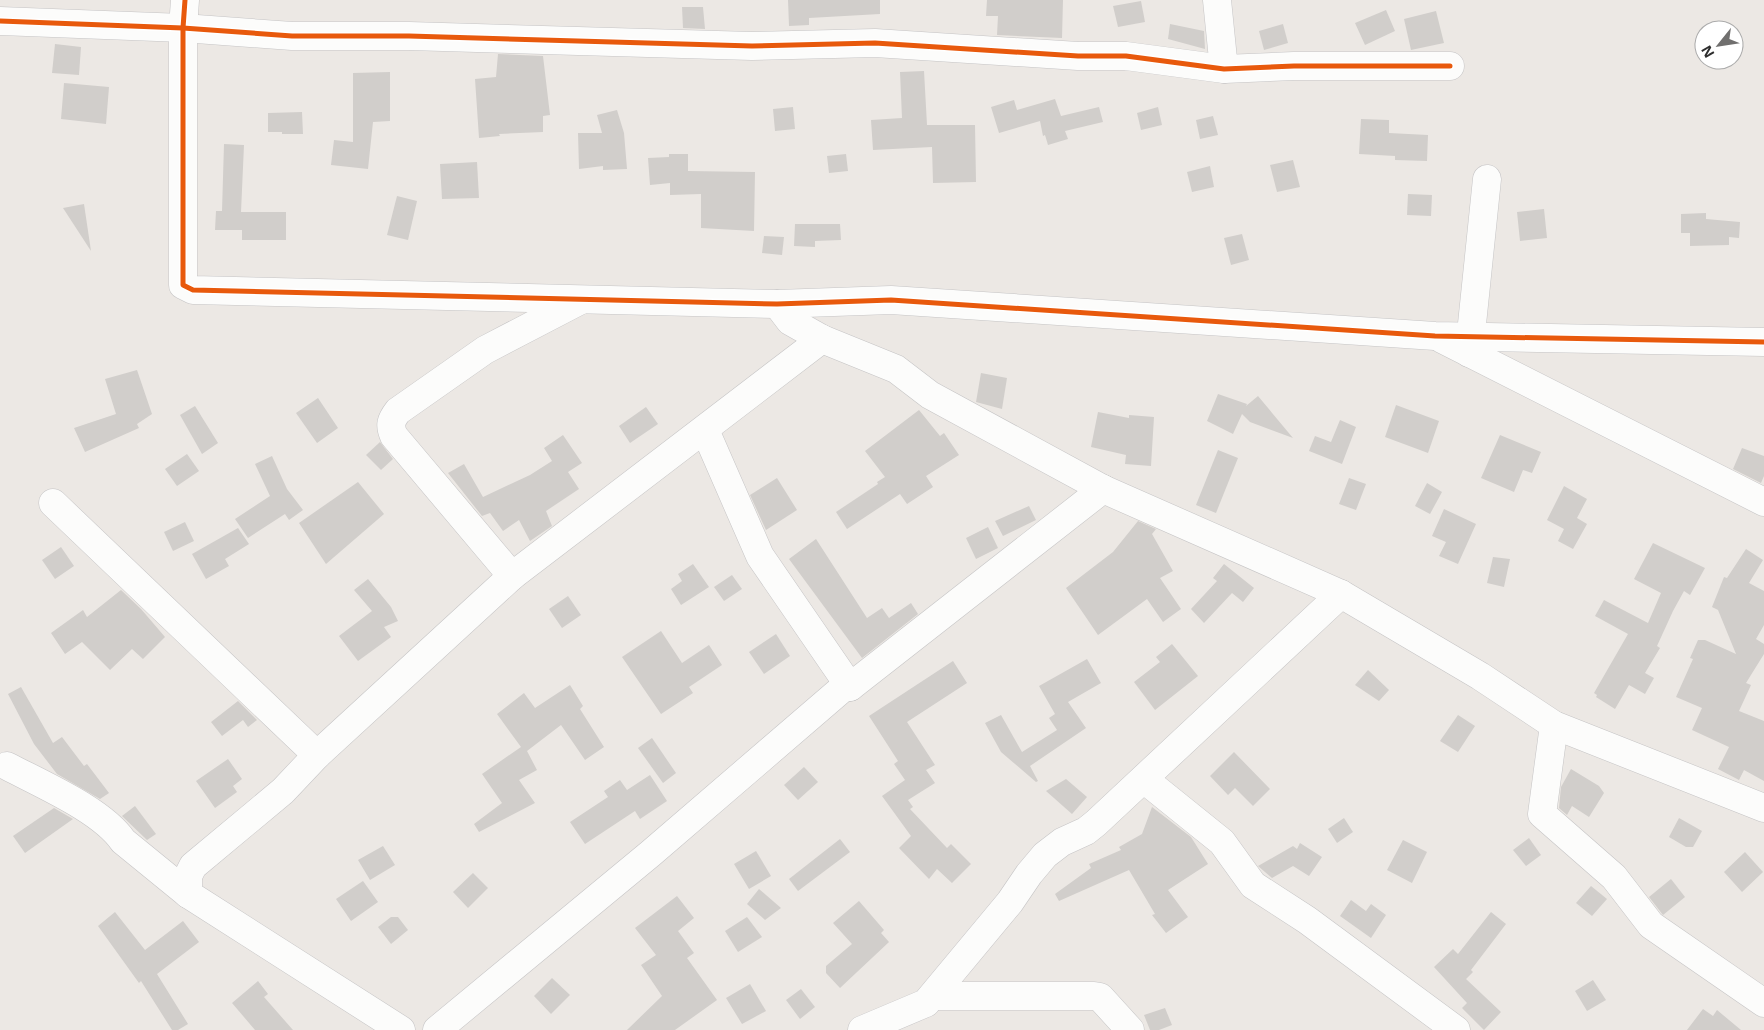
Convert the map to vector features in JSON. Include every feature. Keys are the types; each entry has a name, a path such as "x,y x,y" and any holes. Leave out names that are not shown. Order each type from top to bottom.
{"street":[{"path":"185,0 183,28 182,278 183,285 188,288 778,304 891,300 1435,336 1470,345 1764,502"},
{"path":"1217,0 1224,70"},
{"path":"0,21 183,28 292,36 409,36 752,46 875,43 1078,56 1126,56 1224,70 1294,66 1450,66"},
{"path":"1470,345 1488,179"},
{"path":"512,576 394,436 390,429 391,419 398,411 485,350 582,300"},
{"path":"778,304 790,321 822,339 896,369 930,395 1103,489 1341,594 1480,676 1554,726 1764,808"},
{"path":"188,894 188,876 193,866 283,791 317,755 512,576 822,339"},
{"path":"1470,345 1764,342"},
{"path":"705,430 760,556 850,687"},
{"path":"437,1030 650,854 843,688 850,687 1103,489"},
{"path":"53,503 317,755"},
{"path":"862,1030 915,1008 933,996 967,952 1010,902 1045,855 1062,842 1086,831 1145,780 1341,594"},
{"path":"1554,726 1542,814 1614,877 1651,925 1764,1003"},
{"path":"7,766 91,812 116,830 123,842 188,894 401,1030"},
{"path":"1145,780 1222,842 1253,885 1307,920 1456,1030"},
{"path":"933,996 1100,997 1130,1030"}],"building":[{"path":"788,0 880,0 880,14 809,18 809,25 789,26"},
{"path":"987,0 1063,0 1062,38 997,35 998,16 986,16"},
{"path":"1141,1 1145,22 1118,27 1113,6"},
{"path":"682,7 703,7 705,29 683,28"},
{"path":"1386,10 1395,31 1365,45 1355,23"},
{"path":"1436,11 1444,43 1411,50 1404,19"},
{"path":"1170,24 1204,31 1205,49 1168,39"},
{"path":"1283,24 1288,43 1264,50 1259,31"},
{"path":"55,44 81,47 79,75 52,73"},
{"path":"498,54 543,56 550,115 543,116 543,132 499,134 500,136 479,138 475,79 496,77"},
{"path":"924,71 927,125 975,125 976,182 933,183 932,147 873,150 871,120 902,118 900,72"},
{"path":"390,72 390,121 373,122 368,169 331,165 334,140 353,142 353,73"},
{"path":"64,83 109,87 106,124 61,119"},
{"path":"1055,99 1061,116 1099,107 1103,122 1065,131 1068,139 1048,145 1045,135 1043,136 1040,121 999,133 991,107 1014,100 1017,110"},
{"path":"793,107 795,129 775,131 773,109"},
{"path":"1158,107 1162,125 1141,130 1137,113"},
{"path":"617,110 624,133 627,169 603,170 603,166 579,169 578,133 602,133 597,115"},
{"path":"302,112 303,134 268,132 268,113"},
{"path":"1213,116 1218,135 1200,139 1196,120"},
{"path":"1361,119 1389,120 1389,133 1428,135 1427,161 1395,160 1395,156 1359,154"},
{"path":"224,144 244,145 241,212 286,212 286,240 242,240 242,230 215,230 216,211 222,211"},
{"path":"669,154 688,154 688,171 755,172 754,231 701,228 701,194 670,195 670,183 650,185 648,158 669,157"},
{"path":"846,154 848,171 829,173 827,156"},
{"path":"1293,160 1300,187 1277,192 1270,165"},
{"path":"477,162 479,198 442,199 440,164"},
{"path":"1210,166 1214,187 1192,192 1187,172"},
{"path":"1408,194 1432,195 1431,216 1407,215"},
{"path":"397,196 417,201 408,240 387,235"},
{"path":"84,204 91,251 63,208"},
{"path":"1544,209 1547,238 1520,241 1517,212"},
{"path":"1706,213 1706,219 1740,222 1739,238 1729,237 1729,245 1690,246 1690,233 1681,233 1681,214"},
{"path":"795,224 840,224 841,240 815,241 815,247 794,246"},
{"path":"1242,234 1249,260 1231,265 1224,238"},
{"path":"764,236 784,237 782,255 762,253"},
{"path":"137,370 152,414 137,424 139,428 85,452 74,428 116,414 105,379"},
{"path":"981,373 1007,378 1002,409 976,402"},
{"path":"1218,394 1247,404 1246,406 1258,396 1293,438 1250,422 1242,414 1233,434 1207,421"},
{"path":"318,398 338,428 317,443 296,413"},
{"path":"1396,405 1439,421 1428,453 1385,437"},
{"path":"195,406 218,443 202,454 180,415"},
{"path":"646,407 658,424 630,443 619,426"},
{"path":"919,410 940,436 944,433 959,455 926,476 933,487 907,504 900,494 847,529 836,512 878,484 877,482 885,477 865,451"},
{"path":"1098,412 1129,418 1129,415 1154,417 1151,466 1125,464 1126,455 1091,447"},
{"path":"1340,420 1356,427 1342,464 1309,451 1315,436 1331,442"},
{"path":"563,435 582,463 568,472 579,489 546,511 552,526 530,541 519,520 503,531 490,513 482,516 448,473 464,464 483,497 530,475 552,461 544,448"},
{"path":"1500,435 1541,452 1532,473 1523,470 1514,492 1481,478"},
{"path":"380,442 393,459 381,470 366,455"},
{"path":"1742,448 1764,456 1764,476 1761,483 1733,469"},
{"path":"1218,450 1238,458 1216,513 1196,505"},
{"path":"187,454 199,471 177,486 165,469"},
{"path":"272,456 287,489 303,510 289,520 285,514 248,538 235,519 270,496 255,464"},
{"path":"777,478 797,510 766,530 750,495"},
{"path":"1349,478 1366,484 1356,510 1339,504"},
{"path":"358,482 384,514 326,564 299,523"},
{"path":"1427,483 1442,492 1430,514 1415,506"},
{"path":"1564,486 1587,499 1577,518 1587,524 1573,549 1558,541 1564,529 1547,520"},
{"path":"1029,506 1036,520 1003,536 995,521"},
{"path":"1444,509 1476,524 1458,564 1439,556 1446,542 1432,536"},
{"path":"1138,521 1156,529 1152,534 1173,571 1160,578 1181,609 1163,622 1147,599 1098,635 1066,588 1113,552"},
{"path":"185,522 194,541 173,551 164,532"},
{"path":"988,527 998,548 976,559 966,538"},
{"path":"238,528 249,544 225,559 229,566 206,579 192,554"},
{"path":"816,539 867,618 882,608 889,618 911,603 918,614 862,658 789,559"},
{"path":"1653,543 1705,568 1690,595 1684,591 1673,611 1657,646 1660,648 1645,673 1654,678 1645,694 1629,685 1615,709 1596,697 1597,695 1594,693 1628,634 1595,616 1604,600 1648,623 1661,593 1634,579"},
{"path":"61,547 74,566 55,579 42,560"},
{"path":"1746,549 1763,560 1749,583 1764,591 1764,625 1756,639 1764,644 1764,654 1746,683 1751,685 1739,711 1764,721 1764,781 1744,770 1739,780 1718,769 1729,747 1692,730 1702,708 1676,697 1693,659 1690,658 1698,640 1705,640 1736,654 1718,610 1712,607 1724,577 1727,578"},
{"path":"1493,557 1510,559 1504,587 1487,583"},
{"path":"693,564 709,587 681,605 671,589 682,581 678,574"},
{"path":"1224,564 1254,588 1243,602 1232,593 1204,623 1191,609 1217,581 1213,578"},
{"path":"732,575 742,589 724,601 714,587"},
{"path":"368,579 391,607 398,621 384,627 391,637 358,661 339,636 372,611 354,590"},
{"path":"121,590 141,609 165,637 143,659 132,649 110,670 82,642 65,654 51,633 83,610 87,617"},
{"path":"568,596 581,615 562,628 549,609"},
{"path":"661,631 682,663 709,645 722,665 689,687 693,693 661,714 622,657"},
{"path":"776,634 790,656 764,674 749,652"},
{"path":"1172,644 1198,676 1155,710 1134,682 1160,662 1156,657"},
{"path":"1087,659 1101,683 1068,702 1086,728 1030,766 1038,781 1036,782 1001,752 985,723 1001,715 1022,752 1057,730 1049,718 1055,714 1039,686"},
{"path":"953,661 967,683 907,722 935,765 926,770 935,783 908,800 913,807 910,809 947,848 951,844 971,864 952,883 937,869 929,879 899,848 911,836 882,796 905,780 894,764 898,761 869,716"},
{"path":"1368,670 1389,690 1379,701 1355,685"},
{"path":"570,685 583,706 580,709 604,747 585,760 561,725 527,751 537,770 519,780 535,803 479,832 474,824 502,803 482,774 521,747 497,714 524,693 535,708"},
{"path":"21,687 53,743 62,737 84,766 87,764 109,793 100,799 57,774 34,744 8,694"},
{"path":"238,701 257,720 248,727 243,720 222,736 211,722"},
{"path":"1458,715 1475,726 1458,752 1440,741"},
{"path":"652,738 676,773 663,783 638,748"},
{"path":"1234,752 1270,789 1253,806 1235,788 1228,795 1210,776"},
{"path":"228,759 242,779 233,786 237,792 215,808 196,781"},
{"path":"804,767 818,782 798,800 784,785"},
{"path":"1571,769 1599,786 1604,793 1589,817 1572,806 1567,815 1559,808 1561,787"},
{"path":"650,775 667,801 640,819 635,811 585,844 570,822 608,797 604,791 620,780 627,790"},
{"path":"1066,779 1087,797 1072,814 1046,791"},
{"path":"135,806 156,834 147,840 122,816"},
{"path":"1152,807 1191,837 1208,864 1168,890 1188,917 1166,933 1152,915 1155,914 1129,870 1059,901 1055,894 1091,868 1089,864 1121,850 1119,847 1142,834"},
{"path":"54,808 73,819 25,853 13,836"},
{"path":"1344,818 1353,832 1337,843 1328,829"},
{"path":"1679,818 1702,831 1693,847 1686,847 1669,837"},
{"path":"1529,838 1541,855 1526,866 1513,850"},
{"path":"840,839 850,852 798,891 789,879"},
{"path":"1403,840 1427,852 1412,883 1387,870"},
{"path":"1300,843 1322,857 1309,876 1293,866 1272,878 1258,866 1293,846 1297,849"},
{"path":"383,846 395,865 370,880 358,860"},
{"path":"756,851 771,876 749,889 734,864"},
{"path":"1745,852 1763,872 1742,892 1724,872"},
{"path":"473,873 488,888 468,908 453,892"},
{"path":"1671,879 1685,897 1663,915 1649,897"},
{"path":"363,881 378,902 351,921 336,899"},
{"path":"1591,886 1607,899 1592,916 1576,903"},
{"path":"759,889 781,908 765,920 747,904"},
{"path":"677,896 694,918 678,931 694,953 687,958 717,1000 675,1030 627,1030 662,996 641,965 656,955 635,928"},
{"path":"1351,900 1366,911 1371,904 1386,915 1371,938 1340,916"},
{"path":"859,901 884,930 881,933 889,942 840,988 826,973 826,966 852,944 833,923"},
{"path":"115,912 145,950 183,921 199,942 157,974 188,1024 178,1030 172,1030 141,981 139,983 98,926"},
{"path":"1491,912 1506,924 1471,970 1473,972 1466,979 1501,1012 1484,1030 1462,1008 1467,1003 1434,967 1453,949 1458,954"},
{"path":"391,917 398,917 408,930 391,944 378,927"},
{"path":"747,917 762,937 738,952 725,931"},
{"path":"552,978 570,995 551,1014 534,996"},
{"path":"1593,980 1606,1000 1587,1011 1575,991"},
{"path":"258,981 268,994 264,997 293,1030 255,1030 232,1003"},
{"path":"750,984 766,1011 742,1024 726,998"},
{"path":"801,989 815,1007 800,1019 786,1000"},
{"path":"1165,1008 1172,1025 1159,1030 1150,1030 1144,1015"},
{"path":"1703,1009 1713,1016 1717,1010 1741,1030 1687,1030"}],"cycle path":[{"path":"185,0 183,28 183,285 193,290 777,304 891,300 1435,336 1764,342"},
{"path":"0,21 183,28 292,36 409,36 752,46 875,43 1078,56 1126,56 1224,69 1294,66 1450,66"}]}
